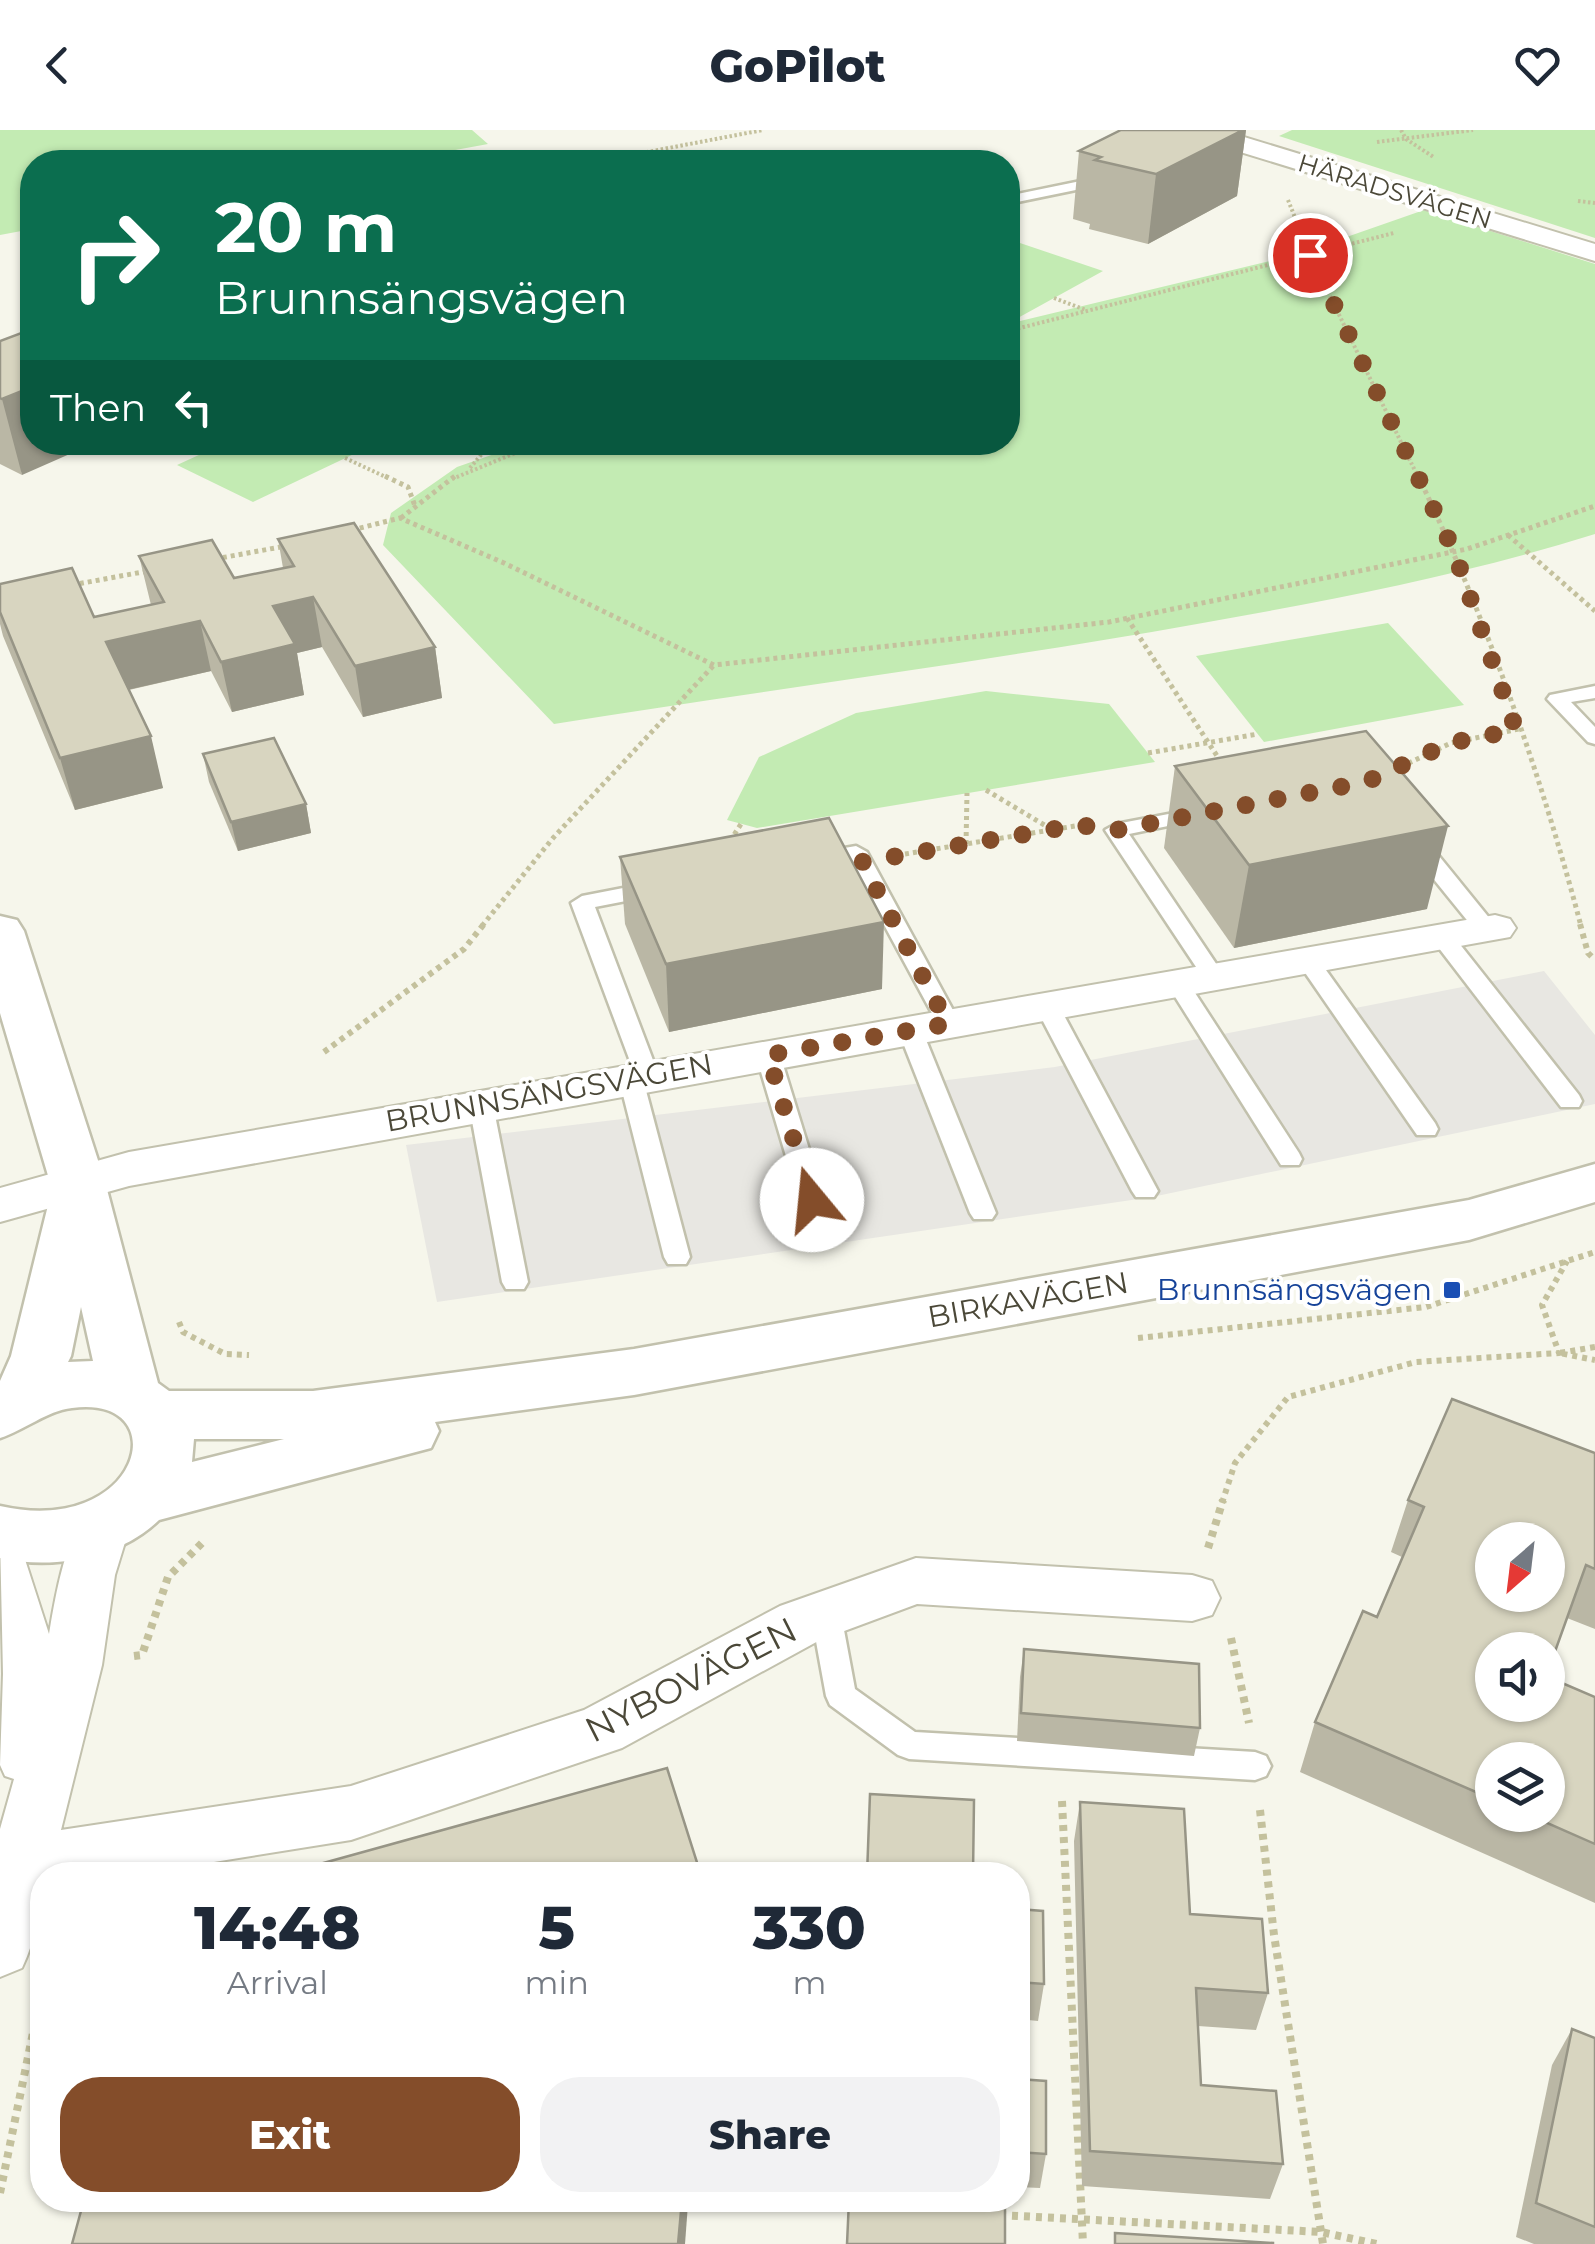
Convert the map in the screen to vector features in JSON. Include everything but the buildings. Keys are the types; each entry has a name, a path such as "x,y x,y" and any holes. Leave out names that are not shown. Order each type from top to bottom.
{"street":[{"name":"HÄRADSVÄGEN","path":"1212,138 1595,253"},
{"name":"BRUNNSÄNGSVÄGEN","path":"0,1205 148,1165 1491,929"},
{"path":"0,931 143,1404 165,1440 158,1472 121,1513 87,1575 73,1665 18,1865 0,1947"},
{"path":"11,1406 42,1356 78,1182"},
{"name":"BIRKAVÄGEN","path":"11,1406 62,1385 102,1384 143,1404 313,1414 634,1372 1469,1220 1595,1183"},
{"name":"BIRKAVÄGEN","path":"0,1532 22,1540 58,1540 121,1513 634,1372"},
{"path":"0,1560 32,1674 18,1865"},
{"name":"NYBOVÄGEN","path":"37,1862 351,1813 601,1730 800,1623 916,1581 1192,1598"},
{"name":"NYBOVÄGEN","path":"18,1865 30,1863"}],"lane":[{"path":"1020,198 1078,189 1129,173"},
{"path":"1595,692 1557,698 1595,738"},
{"path":"1366,782 1491,929"},
{"path":"1250,804 1116,830 1290,1160"},
{"path":"738,874 856,852 929,1027 983,1213"},
{"path":"677,1257 639,1078 582,903 680,885"},
{"path":"1443,938 1570,1101"},
{"path":"1308,961 1426,1129"},
{"path":"1047,1006 1145,1190"},
{"path":"768,1055 823,1236"},
{"path":"481,1105 515,1282"},
{"path":"826,1614 841,1696 909,1745 1255,1766"}],"path":[{"path":"658,150 762,130"},
{"path":"1365,143 1473,130"},
{"path":"1212,138 1291,204 1310,255 1454,551 1559,843 1588,953 1595,960"},
{"path":"1020,327 1396,232 1455,209"},
{"path":"1054,298 1087,311"},
{"path":"469,469 481,455"},
{"path":"350,531 400,518 458,472 507,455"},
{"path":"346,458 408,487 415,506"},
{"path":"400,518 504,563 714,665 1127,618 1454,551 1595,506"},
{"path":"1508,535 1595,611"},
{"path":"206,560 300,543"},
{"path":"56,588 150,570"},
{"path":"1127,618 1250,804"},
{"path":"324,1052 464,949 554,838 714,665"},
{"path":"1366,782 1450,743 1574,716"},
{"path":"1148,752 1258,734"},
{"path":"986,790 1052,830"},
{"path":"966,844 967,793"},
{"path":"738,874 726,847 741,824"},
{"path":"862,862 1078,825 1116,830"},
{"path":"1129,1339 1426,1307 1595,1252"},
{"path":"1559,1353 1542,1306 1567,1261"},
{"path":"176,1314 183,1332 225,1354 258,1355"},
{"path":"1322,2238 1274,1935 1255,1766 1230,1634 1192,1598 1235,1463 1288,1397 1416,1362 1595,1347"},
{"path":"1559,1353 1595,1360"},
{"path":"73,1665 142,1655 168,1576 209,1536"},
{"path":"1059,1754 1084,2244"},
{"path":"0,2193 30,2046"},
{"path":"984,2214 1377,2244"}],"green space":[{"path":"0,130 472,130 488,144 455,150 20,150 20,231 0,235"},
{"path":"1292,130 1595,130 1595,238 1279,136"},
{"path":"1424,210 1595,264 1595,534 1447,574 1247,615 554,724 383,545 391,513 457,467 492,455 1020,455 1020,321 1295,255"},
{"path":"1020,243 1103,271 1020,317"},
{"path":"199,455 352,455 253,502 177,465"},
{"path":"1388,623 1464,705 1264,742 1196,656"},
{"path":"986,691 1109,704 1155,762 757,828 727,820 759,757 856,713"}],"shaded area":[{"path":"1544,971 1595,1035 1595,1104 1152,1197 437,1302 406,1145 1055,1067"}],"place":[{"name":"Brunnsängsvägen","path":"1452,1290"}],"route":[{"path":"812,1200 768,1055 948,1024 862,862 1078,825 1116,830 1366,782 1450,743 1516,730 1454,551 1310,255"}]}
